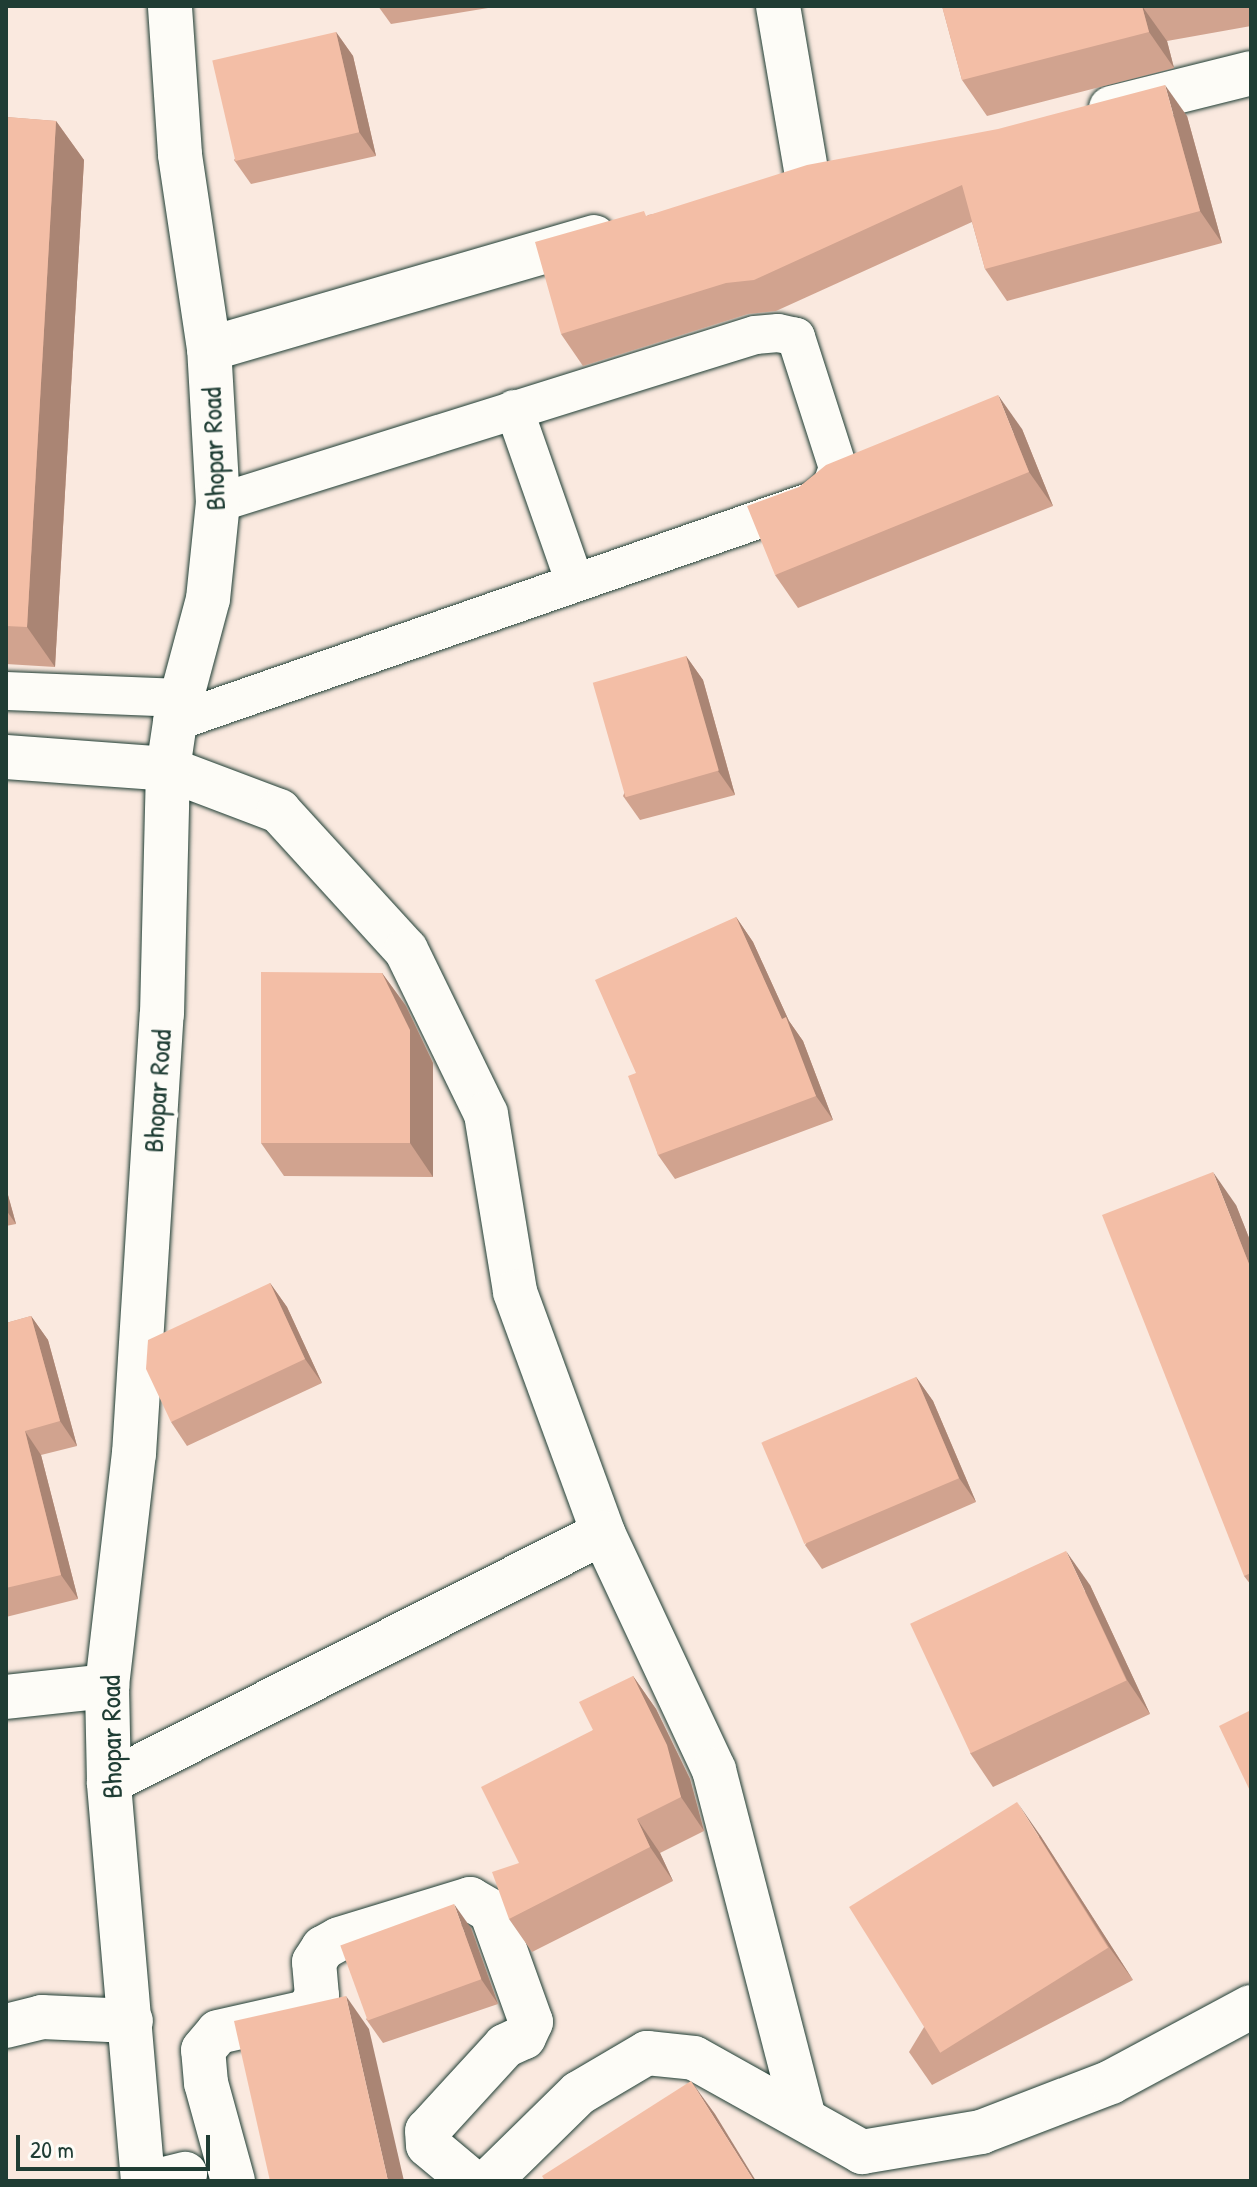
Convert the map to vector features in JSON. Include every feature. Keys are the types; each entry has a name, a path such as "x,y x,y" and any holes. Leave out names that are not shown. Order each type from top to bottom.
{"street":[{"name":"Bhopar Road","path":"143,2181 109,1782 107,1686 134,1454 162,1014 168,769 178,710 208,599 218,503 209,349 180,154 170,6"},
{"path":"778,6 807,175"},
{"path":"1071,119 1251,73"},
{"path":"761,188 851,166"},
{"path":"209,349 638,224"},
{"path":"6,757 168,769 279,811 406,950 486,1114 515,1292 603,1533 714,1770 804,2117"},
{"path":"109,1782 603,1533"},
{"path":"6,1697 107,1686"},
{"path":"233,2181 204,2061 203,2050 218,2032 307,2012 317,1996 314,1962 323,1948 339,1939 470,1899 491,1911 531,2022 524,2037 505,2046 427,2131 428,2145 471,2181"},
{"path":"489,2181 579,2093 647,2053 694,2058 804,2117 875,2166 995,2126 1111,2082 1251,2007"},
{"path":"6,2026 42,2017 131,2021"}],"lane":[{"path":"6,691 178,710 575,583 815,500 831,487 838,468 796,337 755,335 218,503"},
{"path":"514,409 575,583"}],"building":[{"path":"942,6 1142,6 1149,32 962,80"},
{"path":"336,32 359,132 235,161 212,61"},
{"path":"1165,85 1200,211 985,269 962,185 754,280 726,283 561,334 535,242 644,211 646,216 807,165 998,129"},
{"path":"6,117 56,121 27,627 6,626"},
{"path":"998,395 1029,472 775,575 747,506 799,487 826,465"},
{"path":"686,656 719,770 626,797 593,683"},
{"path":"736,917 782,1019 786,1017 816,1096 658,1155 628,1076 636,1073 595,980"},
{"path":"261,972 382,973 410,1030 410,1143 261,1143"},
{"path":"1213,1172 1251,1269 1251,1573 1244,1576 1102,1215"},
{"path":"270,1283 305,1359 171,1422 146,1369 148,1340"},
{"path":"31,1316 60,1421 25,1431 61,1575 6,1588 6,1323"},
{"path":"916,1377 959,1478 804,1544 761,1443"},
{"path":"1066,1551 1126,1681 971,1753 910,1624"},
{"path":"633,1676 667,1745 681,1797 637,1819 650,1847 509,1919 492,1872 519,1863 481,1787 593,1730 579,1702"},
{"path":"1251,1710 1251,1793 1219,1726"},
{"path":"1017,1802 1108,1948 940,2053 849,1907"},
{"path":"454,1904 481,1979 368,2021 340,1945"},
{"path":"346,1996 388,2181 270,2181 234,2021"},
{"path":"691,2081 754,2181 545,2181 542,2176"}]}
